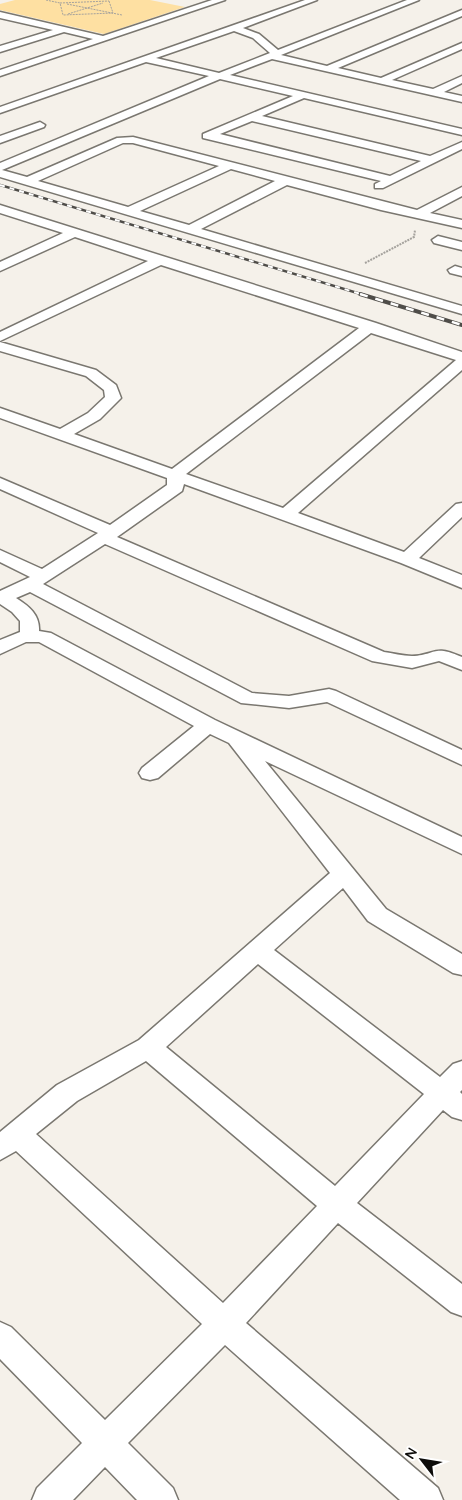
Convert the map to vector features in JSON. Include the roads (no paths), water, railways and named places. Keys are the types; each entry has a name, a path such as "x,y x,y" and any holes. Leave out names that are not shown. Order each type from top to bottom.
{"street":[{"path":"0,73 221,0"},
{"path":"0,110 313,0"},
{"path":"0,166 219,76 415,0"},
{"path":"184,3 201,7"},
{"path":"327,69 462,13"},
{"path":"0,15 104,39"},
{"path":"168,18 188,22"},
{"path":"0,25 18,19"},
{"path":"207,26 231,29 256,36 275,55 327,69 462,99"},
{"path":"0,49 62,30"},
{"path":"381,81 462,46"},
{"path":"147,59 462,132"},
{"path":"433,93 462,79"},
{"path":"173,150 301,96"},
{"path":"251,117 432,160"},
{"path":"0,140 40,124"},
{"path":"210,135 392,180"},
{"path":"28,181 121,140 133,140 351,198 462,224"},
{"path":"351,198 462,145"},
{"path":"129,211 232,165"},
{"path":"0,173 462,310"},
{"path":"191,229 285,181"},
{"path":"420,214 462,191"},
{"path":"0,209 462,356"},
{"path":"2,265 74,233"},
{"path":"438,240 462,246"},
{"path":"0,337 160,260"},
{"path":"175,474 371,326"},
{"path":"0,346 91,373 111,388 113,398 94,416 61,435"},
{"path":"286,516 462,362"},
{"path":"0,413 175,474 407,559 462,582"},
{"path":"1,597 11,595 108,535 176,487 175,474"},
{"path":"0,483 108,535 379,658 412,662 441,655 462,664"},
{"path":"407,559 462,508"},
{"path":"0,555 36,580 248,699 289,702 328,695 462,758"},
{"path":"1,597 19,608 30,620 29,634"},
{"path":"0,648 16,638 29,634 44,637 208,725 462,846"},
{"path":"150,773 208,725"},
{"path":"235,737 376,915 462,966"},
{"path":"344,874 148,1047 66,1093 8,1141 224,1324 426,1500"},
{"path":"258,951 452,1102"},
{"path":"148,1047 336,1205 462,1302"},
{"path":"49,1500 224,1324 336,1205 452,1102 462,1072"},
{"path":"0,1337 161,1500"}],"railway":[{"path":"0,185 364,295"},
{"path":"360,294 462,325"}]}
